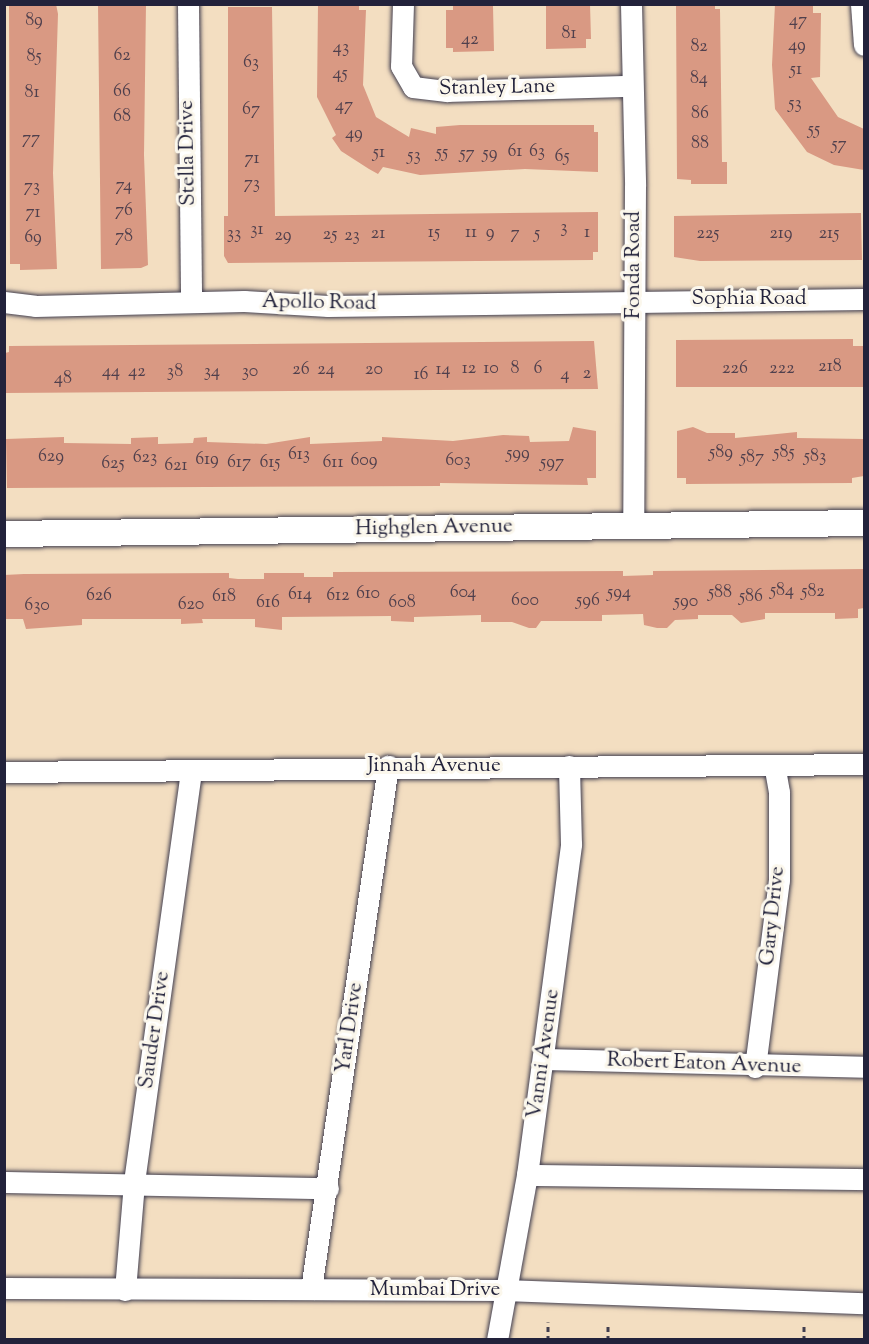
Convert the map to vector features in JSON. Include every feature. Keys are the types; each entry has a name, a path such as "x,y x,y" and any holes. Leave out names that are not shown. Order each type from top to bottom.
{"street":[{"name":"Stella Drive","path":"188,4 191,302"},
{"name":"Stanley Lane","path":"403,4 401,66 413,87 447,90 631,86"},
{"name":"Fonda Road","path":"631,4 634,299 633,525"},
{"path":"861,4 864,45"},
{"name":"Apollo Road","path":"4,302 35,306 191,302 328,306 634,299"},
{"name":"Sophia Road","path":"634,299 864,299"},
{"name":"Highglen Avenue","path":"4,534 864,523"},
{"name":"Jinnah Avenue","path":"4,772 388,766 864,764"},
{"name":"Gary Drive","path":"755,1067 779,880 779,792 774,765"},
{"name":"Yarl Drive","path":"311,1289 328,1188 388,766"},
{"name":"Vanni Avenue","path":"497,1340 504,1290 527,1175 571,844 569,766"},
{"name":"Sauder Drive","path":"125,1290 134,1182 191,770"},
{"name":"Robert Eaton Avenue","path":"544,1059 755,1067 864,1067"},
{"path":"527,1175 864,1179"},
{"path":"4,1182 134,1182 328,1188"},
{"name":"Mumbai Drive","path":"4,1288 504,1290 864,1303"}],"path":[{"path":"548,1322 549,1338"},
{"path":"608,1323 608,1340"},
{"path":"804,1326 804,1340"}],"building":[{"path":"9,4 56,4 58,14 53,173 57,269 20,270 20,264 10,264"},
{"path":"98,4 146,4 144,155 148,265 141,268 101,269"},
{"path":"318,4 359,4 359,10 366,10 363,85 376,117 409,137 411,128 436,134 436,127 460,125 594,125 594,132 598,132 598,172 525,169 420,175 383,167 378,174 369,169 341,151 332,138 336,135 317,97"},
{"path":"546,4 590,4 591,39 586,39 586,48 546,49"},
{"path":"676,4 715,4 715,9 720,9 722,162 727,162 727,184 691,184 691,180 677,179"},
{"path":"775,4 813,4 813,13 821,13 820,77 811,78 838,117 864,129 864,170 834,165 807,152 775,109 772,65"},
{"path":"453,6 493,6 494,51 453,52 453,48 446,48 446,10 453,10"},
{"path":"228,7 272,7 275,216 598,212 598,252 593,252 593,260 228,263 224,256 224,216 228,216"},
{"path":"861,213 862,260 700,261 674,257 674,216"},
{"path":"853,339 853,346 864,346 864,387 676,387 676,340"},
{"path":"594,341 598,389 5,393 5,353 9,352 9,346"},
{"path":"573,427 596,431 596,478 587,478 588,485 440,483 440,486 7,488 6,439 64,437 64,443 131,444 131,438 158,437 158,444 193,443 194,438 207,437 207,442 266,444 310,437 310,444 382,441 382,437 453,441 503,435 529,436 530,442 569,441"},
{"path":"693,427 707,433 735,433 735,438 797,432 797,438 864,439 864,476 852,478 852,483 686,484 686,478 677,478 677,431"},
{"path":"864,569 864,608 858,609 858,618 835,619 835,613 765,613 765,619 741,623 732,615 698,615 698,619 675,620 667,628 657,628 644,625 643,614 602,615 602,621 541,621 536,628 529,628 512,622 481,622 481,615 414,617 414,622 391,621 391,616 282,617 282,630 255,627 255,619 202,619 203,623 181,624 181,619 82,619 82,625 26,629 23,619 4,619 4,575 229,573 229,578 264,579 264,573 304,573 304,577 333,577 333,572 623,571 623,576 653,575 653,571"}]}
